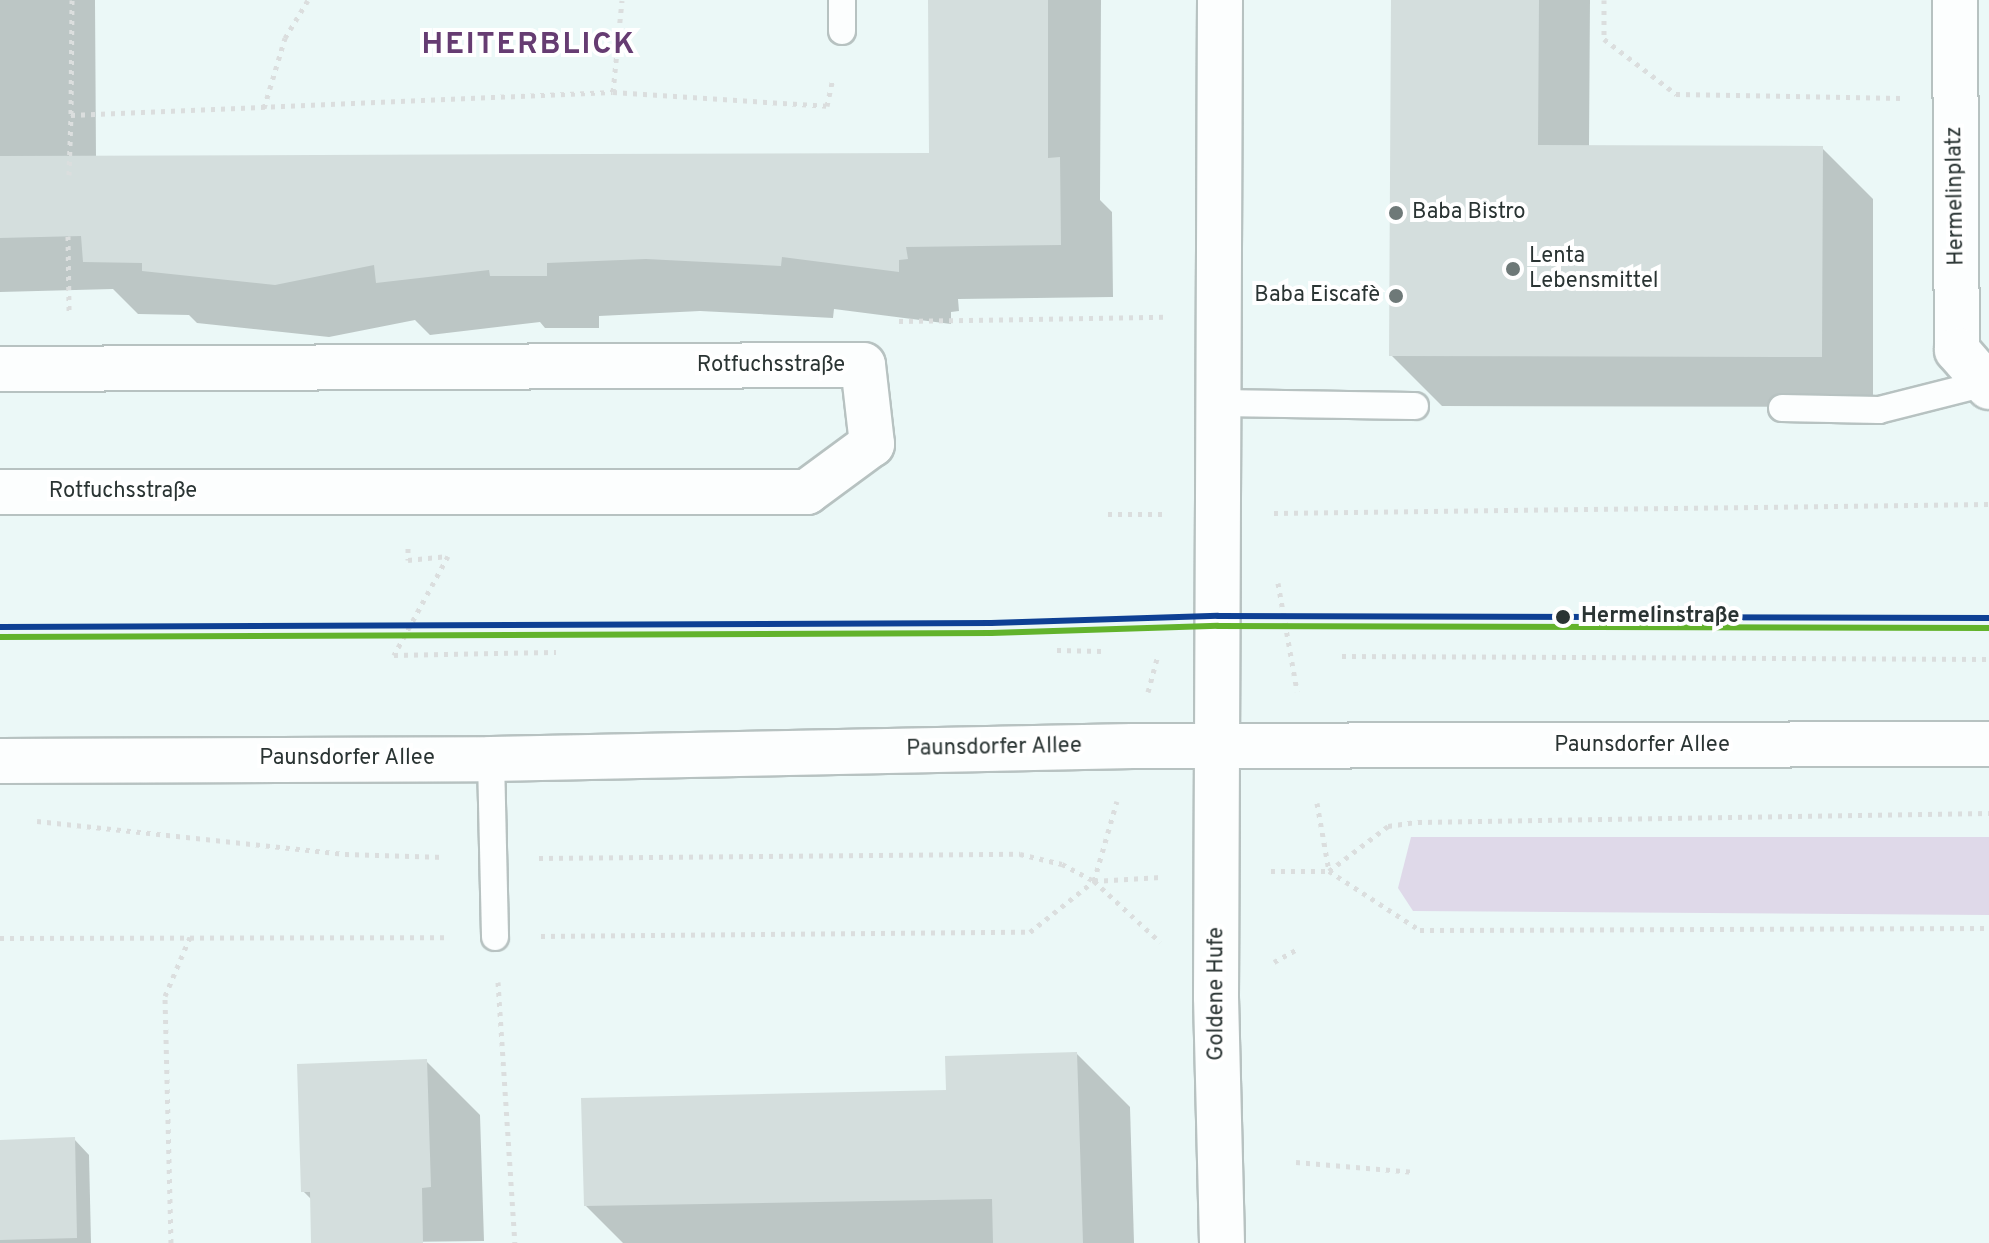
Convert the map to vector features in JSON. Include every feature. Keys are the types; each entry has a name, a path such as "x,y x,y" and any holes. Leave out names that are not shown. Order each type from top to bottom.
{"street":[{"path":"1220,0 1218,403 1221,746"},
{"name":"Hermelinplatz","path":"1955,0 1957,350 1986,386"},
{"name":"Rotfuchsstraße","path":"0,369 69,372 863,365 872,444 807,492 0,492"},
{"name":"Paunsdorfer Allee","path":"0,761 491,759 1221,746 1989,744"},
{"name":"Goldene Hufe","path":"1221,746 1216,997 1222,1243"}],"lane":[{"path":"842,0 842,31"},
{"path":"1782,408 1879,410 1986,386"},
{"path":"1218,403 1415,406"},
{"path":"491,759 495,937"}],"path":[{"path":"69,175 72,0"},
{"path":"264,108 285,38 308,0"},
{"path":"613,92 622,0"},
{"path":"1604,0 1604,39 1676,94 1955,98"},
{"path":"71,115 613,92 827,106 842,31"},
{"path":"68,236 69,372"},
{"path":"863,365 898,321 1218,316"},
{"path":"408,491 408,560 448,556 394,655 556,652"},
{"path":"1266,513 1989,504"},
{"path":"1057,650 1102,651"},
{"path":"1342,656 1989,659"},
{"path":"1989,813 1418,822 1388,826 1329,871 1420,930 1989,928"},
{"path":"30,821 345,854 495,858 1020,854 1062,864 1094,881 1146,929"},
{"path":"0,938 1030,932 1094,881"},
{"path":"171,1243 165,996 190,937"},
{"path":"495,937 515,1243"},
{"path":"1296,1162 1415,1172"}],"shaded area":[{"path":"1411,837 1989,837 1989,915 1413,911 1398,888"}],"building":[{"path":"928,0 1048,0 1048,158 1060,157 1061,245 906,247 908,259 899,260 899,272 782,257 781,266 646,259 547,263 547,276 490,276 489,270 376,283 374,265 275,285 142,271 142,263 83,262 81,236 0,238 0,156 929,153"},
{"path":"1391,0 1539,0 1538,145 1823,146 1822,357 1389,356"},
{"path":"1077,1052 1083,1243 993,1243 992,1199 584,1206 581,1098 946,1090 945,1056"},
{"path":"427,1059 431,1187 422,1188 423,1243 311,1243 310,1192 301,1192 297,1064"},
{"path":"75,1137 77,1238 0,1240 0,1140"}],"transit line":[{"path":"0,627 991,623 1218,616 1989,618"},
{"path":"0,637 991,633 1218,626 1989,628"}],"place":[{"name":"Baba Bistro","path":"1396,213"},
{"name":"Lenta Lebensmittel","path":"1513,269"},
{"name":"Baba Eiscafè","path":"1396,296"},
{"name":"Hermelinstraße","path":"1563,617"}],"district":[{"name":"HEITERBLICK","path":"529,46"}]}
